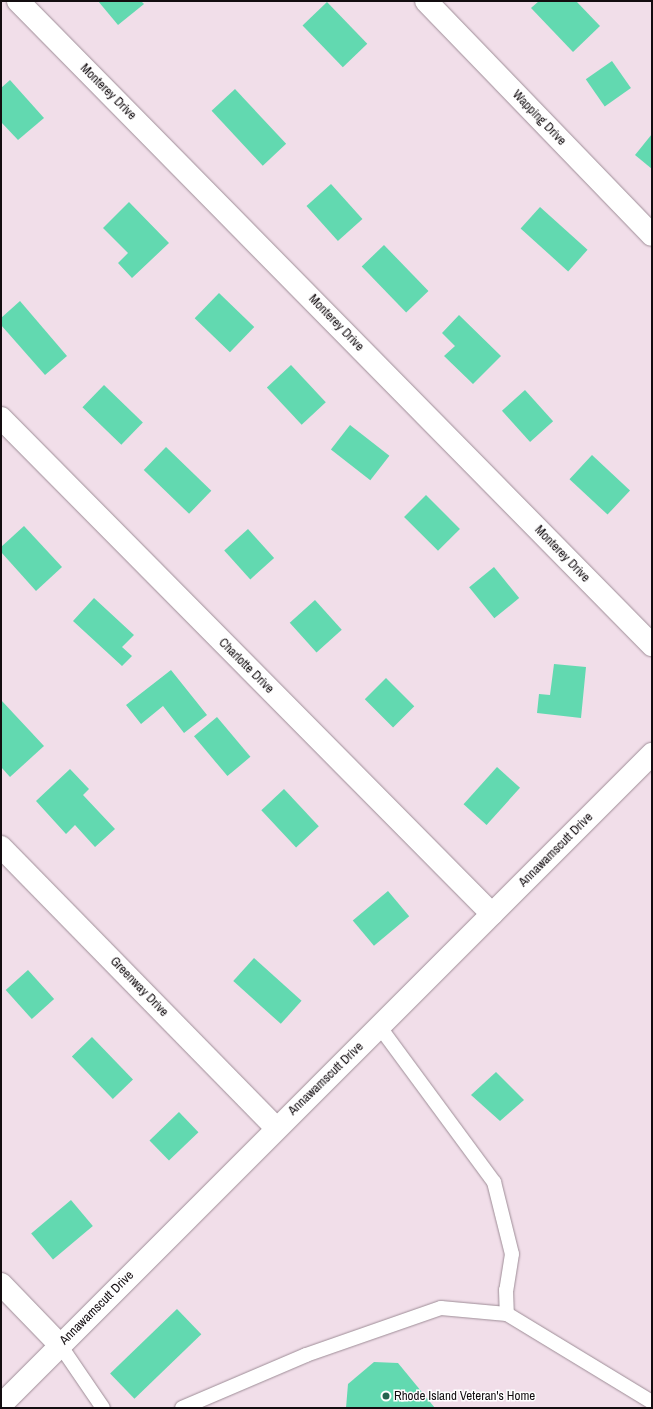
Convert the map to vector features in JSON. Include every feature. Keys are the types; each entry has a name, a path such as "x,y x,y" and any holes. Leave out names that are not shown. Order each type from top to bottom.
{"street":[{"name":"Monterey Drive","path":"18,1 652,645"},
{"name":"Wapping Drive","path":"426,1 652,235"},
{"name":"Charlotte Drive","path":"1,418 492,914"},
{"name":"Annawamscutt Drive","path":"1,1405 276,1128 652,754"},
{"name":"Greenway Drive","path":"1,847 276,1128"},
{"path":"1,1284 60,1345"}],"lane":[{"path":"380,1026 494,1182 512,1254 506,1290 507,1314"},
{"path":"182,1408 306,1355 441,1308 507,1314 652,1402"},
{"path":"60,1345 103,1408"}],"building":[{"path":"98,1 141,1 144,4 118,25"},
{"path":"539,1 576,1 600,26 573,52 531,8"},
{"path":"327,2 367,44 343,67 303,26"},
{"path":"612,61 631,88 605,106 586,79"},
{"path":"10,80 44,118 18,140 1,122 1,88"},
{"path":"235,89 286,144 263,166 212,111"},
{"path":"652,134 652,169 635,155"},
{"path":"331,184 362,219 338,241 306,206"},
{"path":"129,202 169,243 132,278 118,263 128,253 103,228"},
{"path":"540,207 588,250 568,271 521,229"},
{"path":"384,245 428,291 406,313 362,267"},
{"path":"219,293 254,327 230,352 195,318"},
{"path":"20,301 67,356 45,375 1,325 1,318"},
{"path":"459,315 501,356 473,384 444,356 455,346 442,333"},
{"path":"291,365 326,402 302,425 267,388"},
{"path":"104,385 143,423 121,445 82,407"},
{"path":"525,390 553,421 530,442 502,411"},
{"path":"350,425 389,456 370,480 331,449"},
{"path":"166,447 211,491 189,514 144,470"},
{"path":"592,455 630,490 608,515 569,479"},
{"path":"426,495 460,529 438,551 404,517"},
{"path":"24,526 62,567 36,591 1,552 1,547"},
{"path":"248,529 274,558 250,579 224,550"},
{"path":"494,567 519,598 494,618 469,587"},
{"path":"94,598 134,635 122,647 132,656 122,666 73,621"},
{"path":"315,600 342,630 316,652 290,623"},
{"path":"554,664 586,667 581,718 537,713 539,694 550,695"},
{"path":"171,670 207,715 184,733 163,706 141,724 126,705"},
{"path":"386,678 414,706 393,727 365,699"},
{"path":"1,700 44,746 10,777 1,767"},
{"path":"217,717 250,757 227,776 194,736"},
{"path":"497,767 520,788 487,825 464,804"},
{"path":"70,769 89,789 83,795 115,829 95,847 75,825 66,834 36,801"},
{"path":"284,789 319,826 296,847 261,810"},
{"path":"388,891 409,916 374,946 353,921"},
{"path":"254,958 302,1001 281,1024 233,981"},
{"path":"28,970 54,999 32,1019 6,990"},
{"path":"92,1037 133,1079 113,1099 72,1056"},
{"path":"496,1072 524,1100 500,1121 471,1095"},
{"path":"179,1112 198,1132 169,1161 150,1140"},
{"path":"71,1200 93,1226 53,1259 31,1233"},
{"path":"177,1309 201,1334 134,1399 110,1374"},
{"name":"Rhode Island Veteran's Home","path":"374,1362 398,1363 435,1408 346,1408 348,1384"}],"place":[{"name":"Rhode Island Veteran's Home","path":"386,1396"}]}
